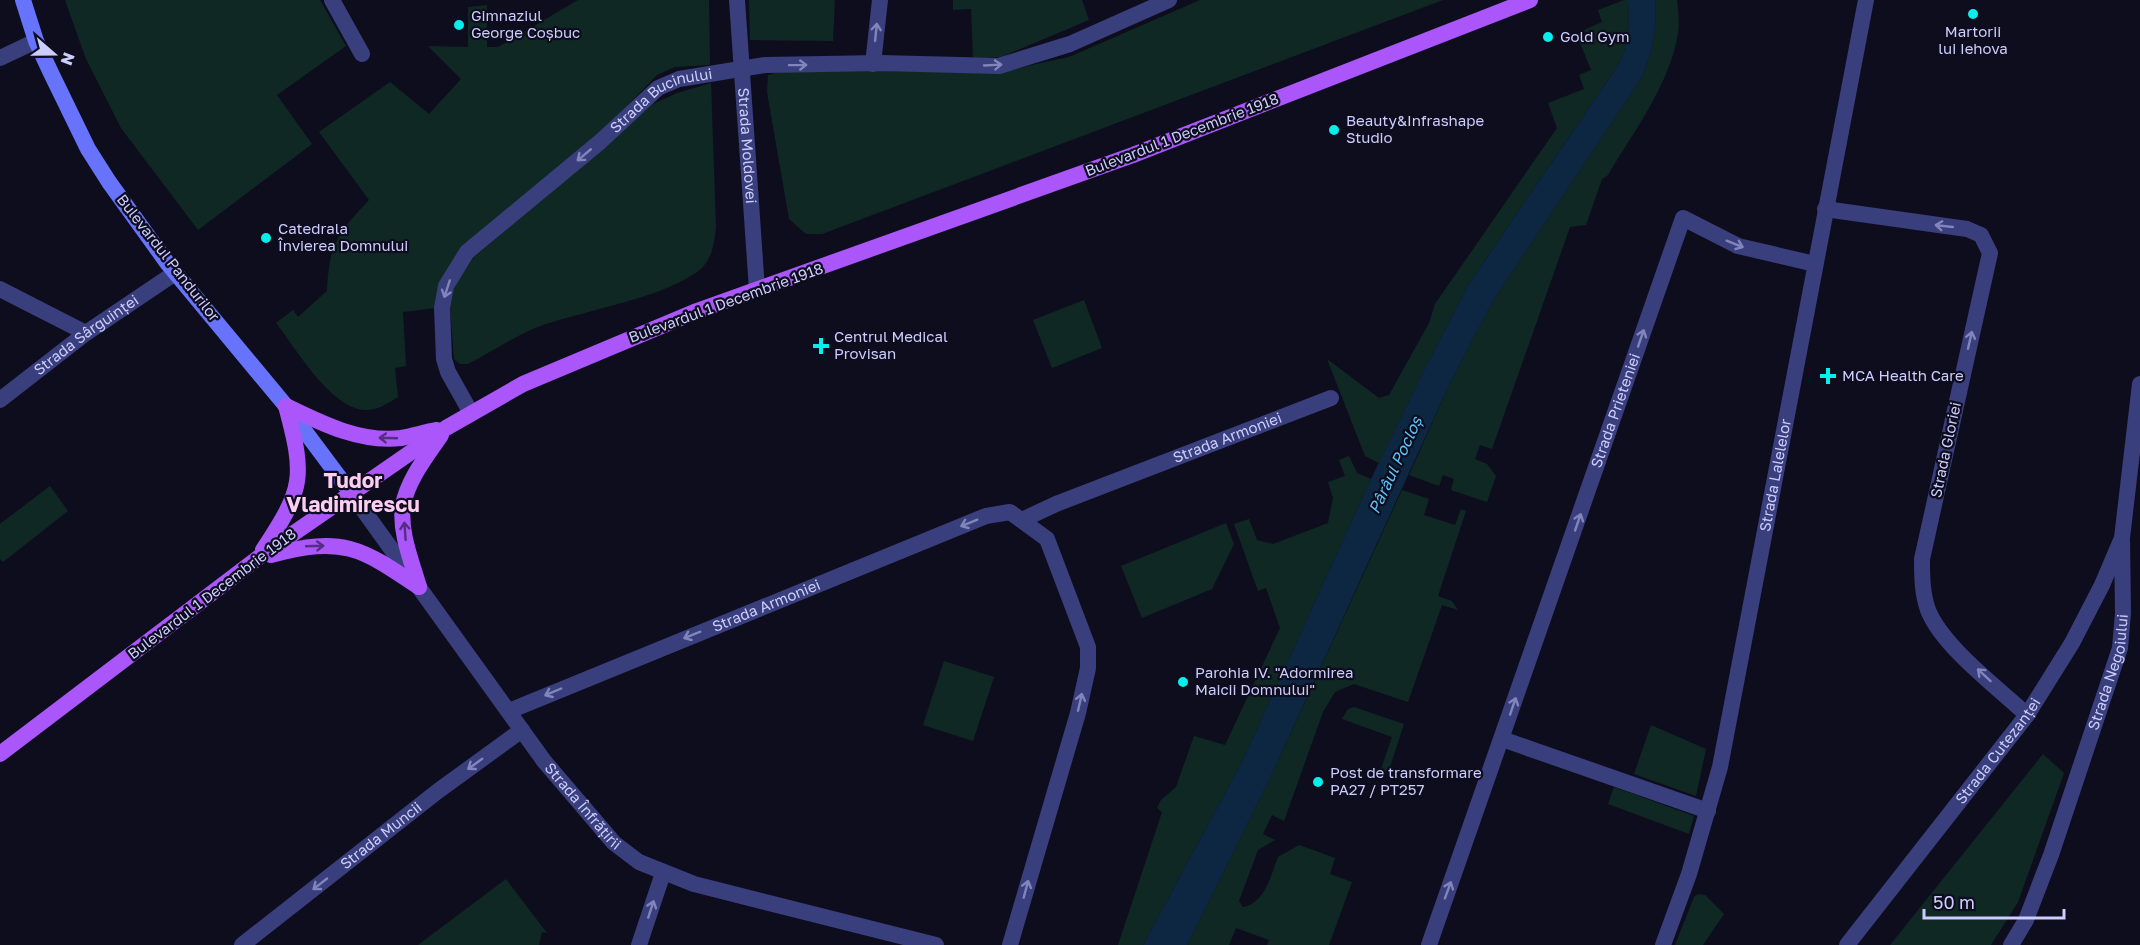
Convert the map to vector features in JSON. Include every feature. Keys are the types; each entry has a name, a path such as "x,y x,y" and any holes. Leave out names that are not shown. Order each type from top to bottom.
{"main road":[{"name":"Bulevardul Pandurilor","path":"23,0 36,41 88,149 122,201 176,273 286,406 351,493"},
{"name":"Bulevardul 1 Decembrie 1918","path":"0,754 258,558 446,428 523,384 697,311 1141,152 1530,0"},
{"path":"286,406 325,425 374,437 400,438 446,428"},
{"path":"258,558 285,516 296,489 299,469 298,451 286,406"},
{"path":"419,587 405,540 403,505 417,472 446,428"},
{"path":"258,558 309,545 336,546 371,556 419,587"}],"street":[{"path":"332,0 362,54"},
{"name":"Strada Moldovei","path":"737,0 757,290"},
{"path":"873,64 880,0"},
{"name":"Strada Bucinului","path":"471,413 448,372 444,359 442,308 446,286 467,252 601,141 658,88 679,79 741,71 765,65 999,66 1070,44 1169,0"},
{"name":"Strada Lalelelor","path":"1663,945 1708,811 1720,767 1866,0"},
{"path":"0,58 36,41"},
{"name":"Strada Gloriei","path":"1825,209 1967,229 1981,235 1990,253 1922,559 1922,584 1929,611 1946,640 2027,715"},
{"name":"Strada Prieteniei","path":"1429,945 1683,218 1738,246 1815,264"},
{"name":"Strada Sârguinței","path":"0,400 86,333 176,273"},
{"path":"0,289 86,333"},
{"name":"Strada Negoiului","path":"2011,945 2026,920 2051,855 2120,648 2123,613 2122,538 2140,384"},
{"name":"Strada Armoniei","path":"509,711 986,516 1010,512 1024,519 1056,504 1331,398"},
{"name":"Strada Înfrățirii","path":"351,493 522,730 591,818 614,843 639,862 694,884 936,945"},
{"path":"1010,945 1078,713 1088,668 1088,647 1047,539 1024,519"},
{"name":"Strada Cutezanței","path":"1847,945 2027,715 2072,643 2102,585 2122,538"},
{"name":"Strada Muncii","path":"242,945 438,791 522,730"},
{"path":"1502,738 1708,811"},
{"path":"639,945 663,873"}],"green space":[{"path":"65,0 320,0 346,46 277,95 312,144 198,230 121,128 86,59"},
{"path":"578,0 709,0 710,65 675,67 657,75 602,132 462,247 436,308 403,312 406,366 395,368 398,397 382,406 364,410 338,399 315,375 276,323 293,310 298,317 327,291 330,262 337,240 369,200 319,132 390,82 429,114 461,79 428,46 468,47 468,7 487,5 487,47 498,47"},
{"path":"749,0 835,0 833,41 750,40"},
{"path":"953,0 1082,0 1089,20 1001,57 973,58 971,9 953,10"},
{"path":"1200,0 1443,0 822,234 806,234 789,219 767,92 768,75 783,71 1008,70 1069,57"},
{"path":"1628,0 1629,25 1625,48 1619,64 1469,284 1379,463 1365,456 1327,359 1379,398 1389,395 1429,323 1435,304 1557,128 1548,103 1584,89 1579,75 1591,70 1580,43 1588,40 1584,30 1602,22 1598,10"},
{"path":"1655,0 1677,0 1679,29 1674,52 1650,107 1608,175 1602,179 1586,225 1570,227 1492,449 1480,445 1475,459 1487,464 1496,476 1487,502 1451,490 1454,479 1443,475 1439,486 1409,475 1449,385 1494,299 1642,77 1653,39"},
{"path":"711,83 716,227 713,247 705,265 694,274 662,290 536,328 468,364 460,364 454,359 450,309 453,289 474,257 653,104 677,93"},
{"path":"1084,300 1102,348 1052,368 1033,320"},
{"path":"1349,456 1357,473 1371,479 1241,764 1143,945 1118,945 1162,812 1157,808 1161,800 1176,787 1194,736 1225,745 1280,628 1266,588 1258,591 1234,524 1249,519 1257,540 1273,544 1328,523 1333,498 1328,482 1345,476 1339,460"},
{"path":"50,486 68,511 3,562 0,559 0,524"},
{"path":"1402,490 1429,499 1424,515 1455,525 1461,509 1466,511 1438,596 1452,601 1458,610 1442,605 1408,702 1354,684 1335,692 1323,712 1284,821 1272,815 1263,834 1275,840 1258,850 1239,901 1243,907 1257,900 1270,880 1278,857 1299,845 1335,858 1330,874 1352,882 1329,945 1267,945 1269,940 1236,928 1229,945 1187,945 1272,774"},
{"path":"1226,523 1234,544 1212,589 1142,618 1121,566"},
{"path":"944,661 994,677 973,741 923,725"},
{"path":"1354,707 1404,724 1389,770 1379,775 1392,737 1342,719 1348,709"},
{"path":"1651,725 1706,749 1696,796 1634,774"},
{"path":"2043,754 2064,773 2018,902 1991,945 1890,945"},
{"path":"1614,787 1694,816 1689,834 1608,804"},
{"path":"506,879 547,933 542,932 539,945 418,945"},
{"path":"1698,894 1705,895 1724,914 1703,945 1675,945 1694,897"}],"water":[{"name":"Pârâul Pocloș","path":"1628,0 1655,0 1653,39 1642,77 1494,299 1449,385 1272,774 1187,945 1143,945 1241,764 1371,479 1469,284 1619,64 1628,33"}],"place":[{"name":"Martorii lui Iehova","path":"1973,14"},
{"name":"Gimnaziul George Coșbuc","path":"459,25"},
{"name":"Gold Gym","path":"1548,37"},
{"name":"Beauty&Infrashape Studio","path":"1334,130"},
{"name":"Catedrala Învierea Domnului","path":"266,238"},
{"name":"Centrul Medical Provisan","path":"821,346"},
{"name":"MCA Health Care","path":"1828,376"},
{"name":"Parohia IV. \"Adormirea Maicii Domnului\"","path":"1183,682"},
{"name":"Post de transformare PA27 / PT257","path":"1318,782"}],"district":[{"name":"Tudor Vladimirescu","path":"353,493"}]}
